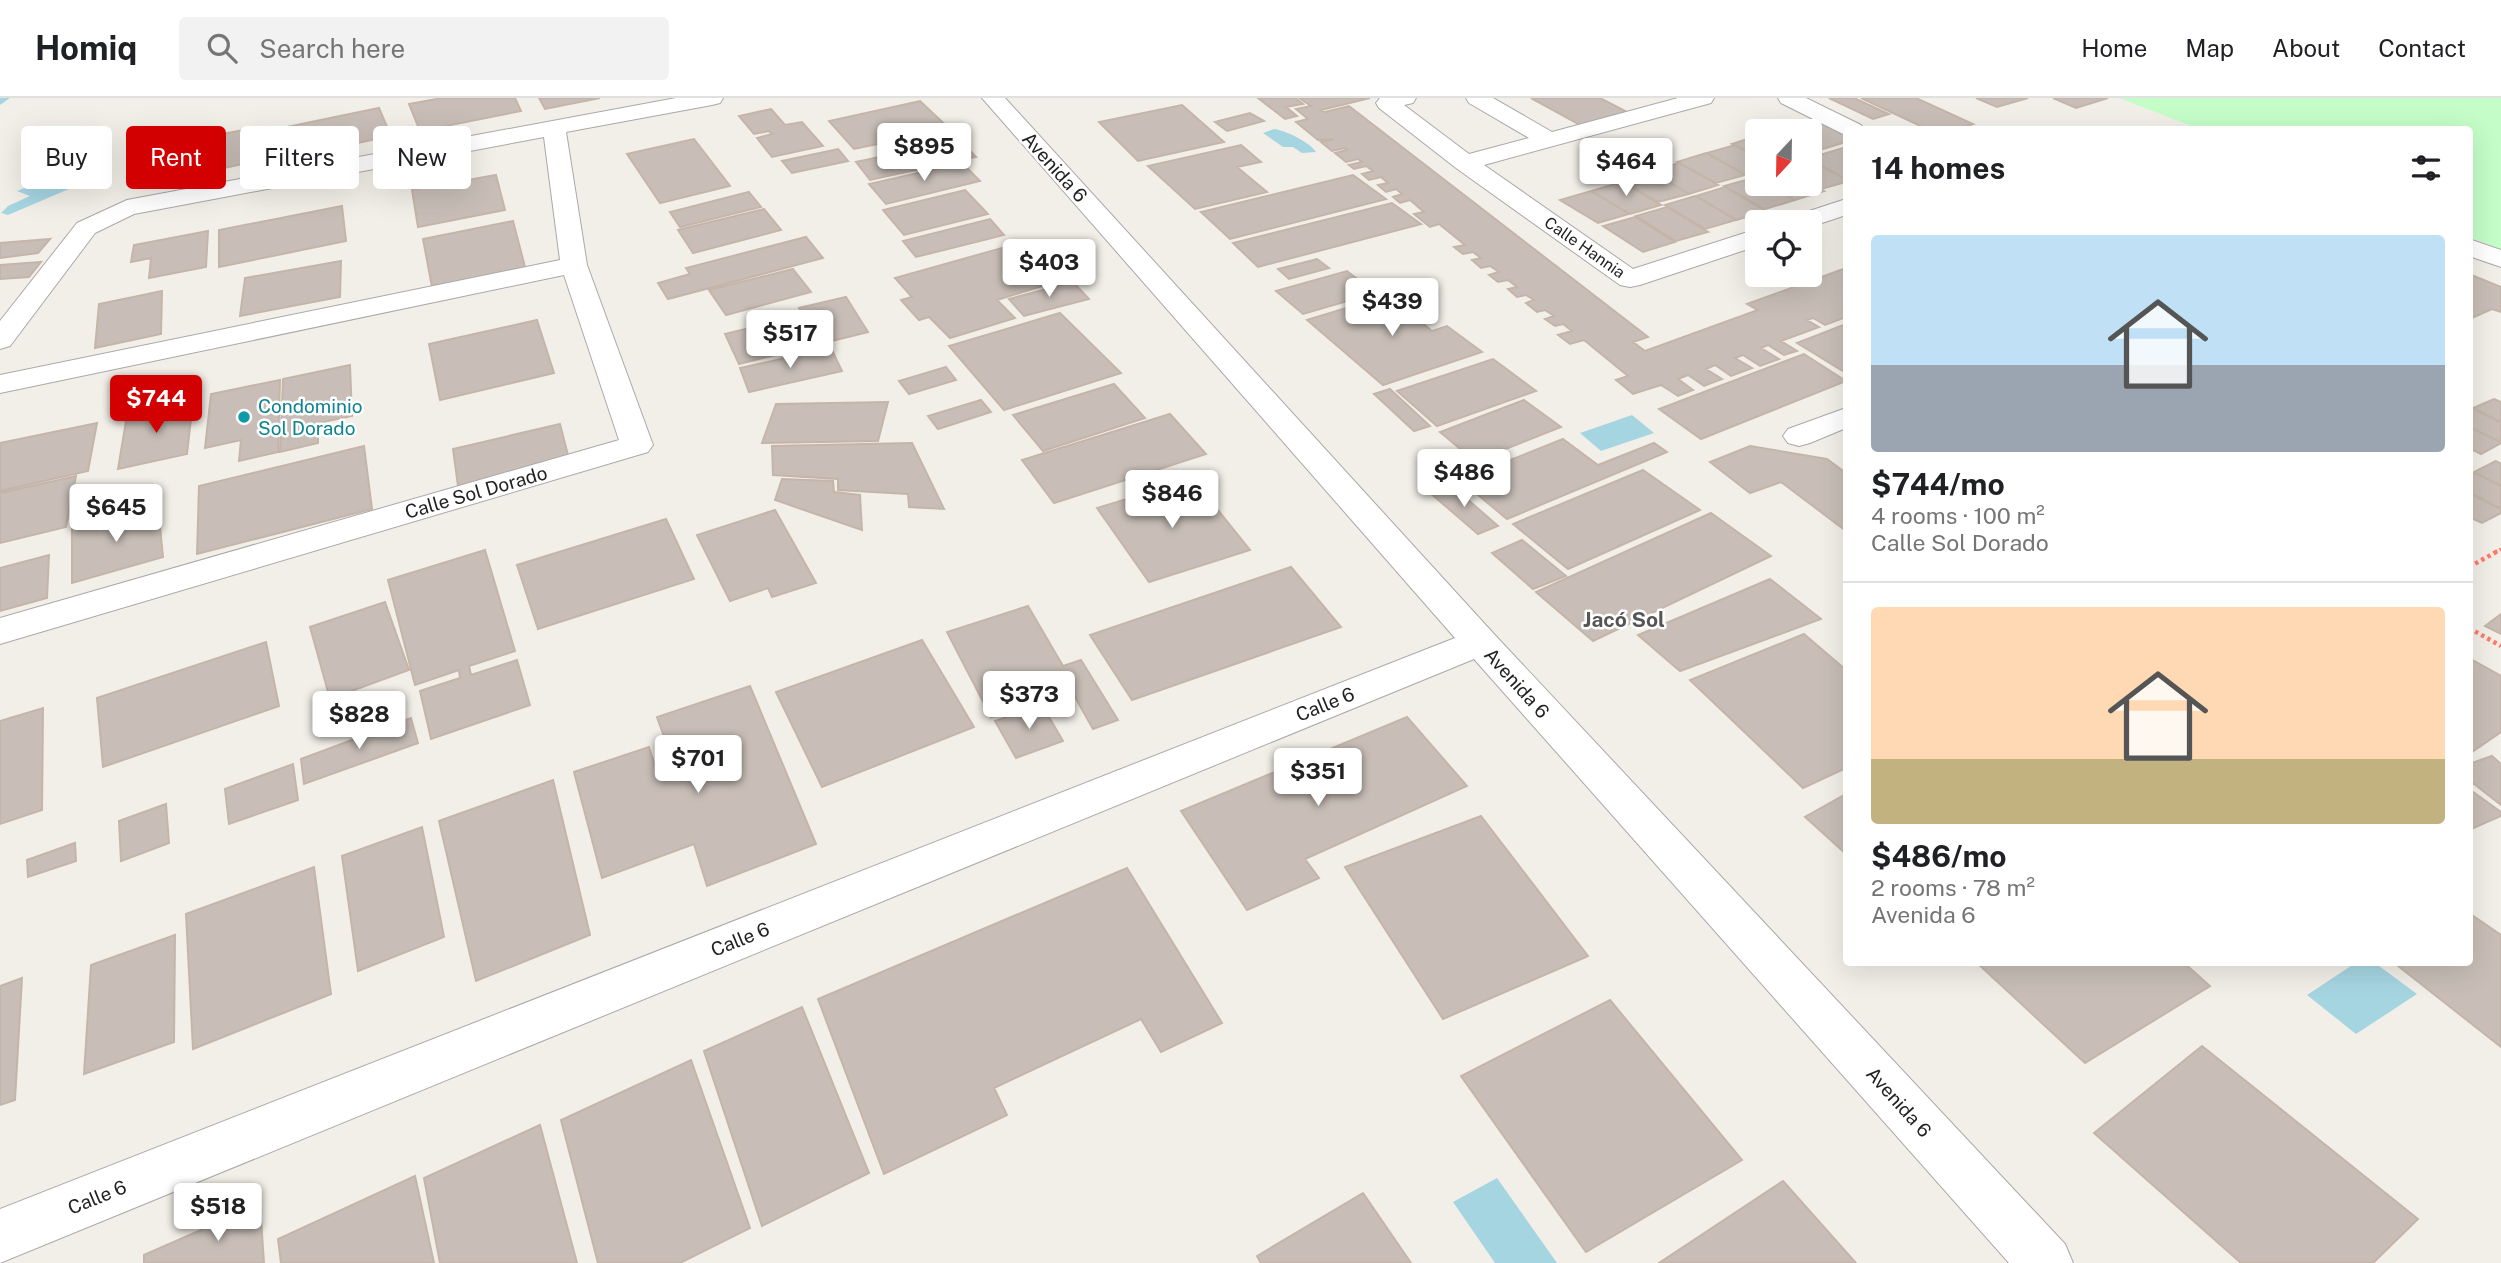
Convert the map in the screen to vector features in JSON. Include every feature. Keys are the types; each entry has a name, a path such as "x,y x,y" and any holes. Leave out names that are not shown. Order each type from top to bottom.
{"street":[{"path":"0,340 86,228 127,208 712,98"},
{"name":"Avenida 6","path":"993,98 1480,642 2046,1263"},
{"name":"Calle Hannia","path":"1405,98 1387,103 1465,163 1630,279 1745,241"},
{"path":"1477,98 1548,139"},
{"path":"1465,163 1703,98"},
{"path":"1788,98 1845,126"},
{"name":"Calle Sol Dorado","path":"0,631 636,445 574,265 554,128"},
{"path":"1822,215 1843,208"},
{"path":"2473,248 2501,259"},
{"path":"0,384 574,265"},
{"path":"1799,436 1843,418"},
{"name":"Calle 6","path":"0,1236 1480,642"}],"path":[{"path":"2473,565 2501,549"},
{"path":"2473,630 2501,646"}],"green space":[{"path":"2119,98 2501,98 2501,249 2473,238 2473,126 2191,126"}],"water":[{"path":"1274,129 1297,138 1316,152 1302,153 1293,147 1283,147 1263,133"},
{"path":"69,189 8,215 1,213 8,206 30,196 17,191"},
{"path":"1632,415 1654,433 1601,451 1580,433"},
{"path":"2351,966 2379,966 2417,994 2356,1034 2307,995"},
{"path":"1497,1178 1557,1263 1495,1263 1453,1202"}],"building":[{"path":"442,98 515,98 521,111 445,126 418,126 409,104"},
{"path":"539,98 600,98 545,109"},
{"path":"1258,98 1295,98 1303,104 1286,107 1297,116 1285,119"},
{"path":"1299,98 1370,98 1321,110 1325,112 1349,106 1648,337 1633,342 1645,351 1758,310 1747,304 1794,287 1822,287 1822,277 1843,269 1843,318 1825,325 1813,318 1807,320 1819,327 1781,341 1797,351 1784,355 1768,345 1761,348 1779,359 1760,366 1743,355 1735,358 1752,368 1731,376 1715,365 1706,369 1722,379 1704,386 1688,375 1678,379 1693,390 1678,396 1661,385 1633,394 1616,380 1628,376 1584,340 1570,344 1558,335 1572,331 1563,324 1555,326 1545,319 1554,316 1545,310 1537,312 1526,303 1534,300 1526,295 1517,297 1508,289 1517,287 1508,280 1498,282 1489,275 1499,272 1490,266 1481,268 1472,260 1481,258 1473,252 1463,254 1454,247 1465,245 1439,224 1430,227 1414,214 1424,212 1410,200 1400,203 1393,197 1402,194 1396,189 1386,192 1378,185 1388,183 1381,177 1369,180 1362,174 1373,171 1366,166 1354,169 1349,165 1362,162 1358,159 1346,162 1335,153 1347,150 1345,148 1332,151 1321,142 1334,139 1318,140 1296,122 1308,119 1296,109 1311,106"},
{"path":"1531,98 1600,98 1627,112 1580,125"},
{"path":"1829,98 1854,98 1889,114 1873,119"},
{"path":"1861,98 1916,98 1973,124 1920,126"},
{"path":"1976,98 2028,98 1997,107"},
{"path":"2053,98 2108,98 2076,108"},
{"path":"920,101 954,133 902,145 897,140 854,149 829,121"},
{"path":"1182,105 1224,142 1138,161 1099,122"},
{"path":"379,108 387,126 373,126 373,140 359,143 359,126 292,126"},
{"path":"771,109 785,125 802,122 823,146 772,157 757,138 772,134 769,131 754,134 739,116"},
{"path":"1250,113 1264,121 1227,131 1215,122"},
{"path":"1822,123 1843,133 1843,143 1822,149"},
{"path":"240,131 240,165 226,168 226,133"},
{"path":"694,139 730,186 660,203 627,154"},
{"path":"960,140 976,157 870,180 856,162"},
{"path":"1745,140 1745,150 1732,144"},
{"path":"1241,145 1261,162 1237,167 1267,192 1195,209 1148,166"},
{"path":"1735,145 1745,150 1745,174 1707,153"},
{"path":"1843,148 1843,177 1822,166 1822,154"},
{"path":"838,149 848,161 792,173 782,161"},
{"path":"1706,153 1745,175 1716,183 1677,162"},
{"path":"962,163 980,181 886,204 869,184"},
{"path":"1679,163 1718,185 1689,194 1650,171"},
{"path":"1822,166 1843,177 1843,183 1822,189"},
{"path":"1650,171 1689,194 1658,202 1620,180"},
{"path":"496,175 505,210 418,227 412,190 471,189 471,179"},
{"path":"1353,175 1386,199 1230,239 1201,212"},
{"path":"1745,180 1745,196 1787,196 1795,200 1765,209 1724,186"},
{"path":"1622,182 1661,205 1630,214 1591,191"},
{"path":"1725,187 1764,210 1745,210 1745,218 1737,220 1696,196"},
{"path":"965,190 988,214 904,235 883,210"},
{"path":"1591,191 1629,214 1598,223 1560,200"},
{"path":"749,192 761,207 680,227 670,212"},
{"path":"1695,196 1736,220 1705,229 1665,205"},
{"path":"1788,196 1808,196 1795,200"},
{"path":"1392,203 1421,224 1258,267 1233,243"},
{"path":"342,206 346,241 219,267 219,230"},
{"path":"1667,207 1708,232 1676,241 1636,216"},
{"path":"764,209 781,230 693,253 678,230"},
{"path":"1635,217 1675,242 1643,252 1603,226"},
{"path":"990,219 1004,235 916,257 903,241"},
{"path":"513,221 525,267 432,287 423,239"},
{"path":"208,231 206,267 149,278 151,258 131,262 134,245"},
{"path":"806,237 823,258 668,299 658,283 690,274 686,268"},
{"path":"50,239 38,253 0,258 0,243"},
{"path":"1027,241 1041,253 1028,257 1055,282 997,300 1015,318 950,338 929,317 919,320 901,300 912,297 895,278"},
{"path":"1317,259 1329,268 1289,279 1278,269"},
{"path":"341,261 340,297 240,316 245,278"},
{"path":"41,262 29,277 0,279 0,265"},
{"path":"793,269 811,292 726,315 709,290"},
{"path":"1347,271 1375,293 1303,314 1276,291"},
{"path":"2473,276 2501,287 2501,312 2492,309 2473,318"},
{"path":"1073,282 1089,299 1024,316 1009,299"},
{"path":"162,291 161,334 95,348 99,304"},
{"path":"1402,291 1431,313 1416,318 1432,331 1447,326 1482,352 1383,385 1307,320"},
{"path":"846,297 868,332 739,364 725,334 804,315 799,308"},
{"path":"1060,313 1121,373 1004,410 949,346"},
{"path":"537,320 554,373 440,400 429,344"},
{"path":"1843,325 1843,371 1797,343"},
{"path":"831,348 842,371 749,392 740,368"},
{"path":"1804,354 1843,379 1843,382 1701,439 1659,409"},
{"path":"1493,359 1536,391 1437,426 1397,391"},
{"name":"Condominio Sol Dorado","path":"350,365 352,416 318,423 318,443 280,452 283,379"},
{"path":"946,367 956,380 909,394 899,381"},
{"name":"Condominio Sol Dorado","path":"280,380 278,452 239,461 241,440 205,448 211,394"},
{"path":"1114,384 1145,418 1043,451 1013,415"},
{"path":"1390,389 1430,426 1414,431 1374,394"},
{"path":"2494,399 2501,402 2501,422 2473,408"},
{"path":"981,400 991,412 938,429 928,416"},
{"path":"1524,400 1561,427 1475,461 1440,432"},
{"path":"193,401 187,454 118,469 127,415"},
{"path":"888,402 878,441 762,443 776,404"},
{"path":"2473,409 2501,422 2501,442 2473,429"},
{"path":"1170,414 1206,454 1054,503 1022,460"},
{"path":"97,423 88,471 0,491 0,443"},
{"path":"560,424 569,459 458,486 453,449"},
{"path":"2473,429 2501,442 2481,454 2473,450"},
{"path":"1563,439 1598,465 1654,443 1667,452 1507,519 1460,480"},
{"path":"912,443 944,509 909,507 908,494 838,490 838,479 773,475 772,446"},
{"path":"364,446 372,509 197,554 199,486"},
{"path":"1750,446 1827,459 1843,471 1843,529 1781,482 1750,493 1710,462"},
{"path":"2496,461 2501,464 2501,486 2474,472"},
{"path":"1643,470 1700,510 1568,569 1513,524"},
{"path":"2473,474 2501,486 2501,509 2473,494"},
{"path":"76,476 66,527 0,543 0,493"},
{"path":"782,479 833,481 834,492 860,495 862,530 775,500"},
{"path":"1193,479 1250,550 1149,582 1097,508"},
{"path":"1450,484 1498,526 1478,534 1429,492"},
{"path":"2473,495 2501,509 2501,513 2482,523 2473,519"},
{"path":"158,506 163,557 72,583 72,529"},
{"path":"775,510 816,583 772,597 768,588 730,601 697,535"},
{"path":"1711,513 1771,556 1593,641 1536,592"},
{"path":"666,519 694,579 538,629 517,565"},
{"path":"1522,540 1566,576 1533,589 1492,553"},
{"path":"485,550 515,651 469,666 471,675 517,660 530,705 431,739 420,691 460,678 459,670 415,685 388,580"},
{"path":"49,555 47,598 0,611 0,568"},
{"path":"1291,567 1341,627 1132,700 1090,635"},
{"path":"1770,579 1821,619 1680,671 1638,635"},
{"path":"385,602 409,670 330,699 310,627"},
{"path":"1028,606 1063,666 1081,660 1118,720 1093,729 1071,690 991,717 947,632"},
{"path":"2501,614 2501,634 2485,626"},
{"path":"1804,634 1843,667 1843,769 1803,788 1690,680"},
{"path":"922,640 974,727 822,787 776,692"},
{"path":"266,642 279,706 103,767 97,698"},
{"path":"2473,660 2501,676 2501,732 2473,751"},
{"path":"750,686 816,844 707,886 694,844 602,878 574,772 649,747 657,772 675,767 657,717"},
{"path":"1042,705 1063,741 1016,758 995,721"},
{"path":"43,708 42,810 0,824 0,721"},
{"path":"1407,717 1467,786 1305,859 1319,878 1247,910 1181,811"},
{"path":"411,718 418,743 304,784 301,759"},
{"path":"2492,756 2501,764 2501,805 2473,783 2473,763"},
{"path":"293,764 298,800 229,824 225,789"},
{"path":"553,780 590,935 476,981 439,821"},
{"path":"2473,792 2501,812 2501,816 2473,828"},
{"path":"1843,796 1843,851 1805,817"},
{"path":"166,804 169,843 121,861 119,821"},
{"path":"1481,816 1588,956 1443,1019 1345,867"},
{"path":"422,827 444,937 358,971 342,856"},
{"path":"75,843 76,861 28,877 27,860"},
{"path":"314,867 331,994 193,1049 186,914"},
{"path":"1127,868 1222,1023 1161,1052 1141,1019 994,1088 1007,1115 884,1174 818,999"},
{"path":"2473,916 2501,935 2501,1047 2398,966 2473,966"},
{"path":"175,935 174,1042 84,1074 91,965"},
{"path":"1980,966 2188,966 2210,986 2085,1063"},
{"path":"22,978 15,1100 0,1105 0,986"},
{"path":"1610,1000 1742,1160 1586,1252 1461,1076"},
{"path":"802,1007 869,1173 762,1226 704,1051"},
{"path":"2202,1046 2418,1219 2373,1263 2241,1263 2094,1133"},
{"path":"691,1060 750,1228 680,1263 598,1263 561,1120"},
{"path":"540,1125 577,1263 440,1263 424,1178"},
{"path":"415,1176 434,1263 281,1263 278,1239"},
{"path":"1783,1181 1856,1263 1659,1263"},
{"path":"1363,1193 1411,1263 1261,1263 1257,1256"},
{"path":"260,1204 264,1263 144,1263 144,1255"}],"waterway":[{"path":"0,102 4,98"}],"place":[{"name":"Condominio Sol Dorado","path":"244,417"}],"district":[{"name":"Jacó Sol","path":"1624,620"}]}
